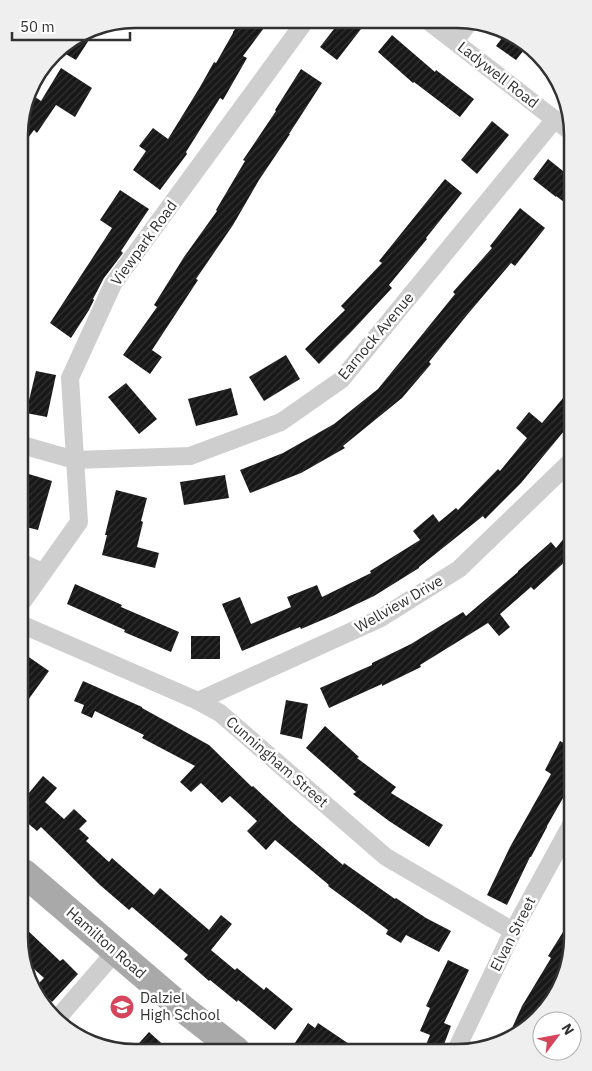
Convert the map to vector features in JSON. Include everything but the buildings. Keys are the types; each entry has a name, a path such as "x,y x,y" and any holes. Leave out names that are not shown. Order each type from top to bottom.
{"main road":[{"name":"Hamilton Road","path":"28,876 182,1008 228,1044"}],"street":[{"name":"Viewpark Road","path":"28,594 79,522 70,378 113,284 300,28"},
{"name":"Ladywell Road","path":"437,28 561,124"},
{"path":"455,41 465,28"},
{"name":"Earnock Avenue","path":"28,447 75,460 190,456 281,422 341,380 561,124"},
{"name":"Wellview Drive","path":"198,701 381,618 459,569 564,468"},
{"path":"28,566 43,572"},
{"name":"Cunningham Street","path":"28,627 198,701 220,713 386,857 513,930"},
{"name":"Elvan Street","path":"459,1044 513,930 564,838"},
{"path":"61,1014 116,951"}],"place":[{"name":"Dalziel High School","path":"122,1007"}]}
